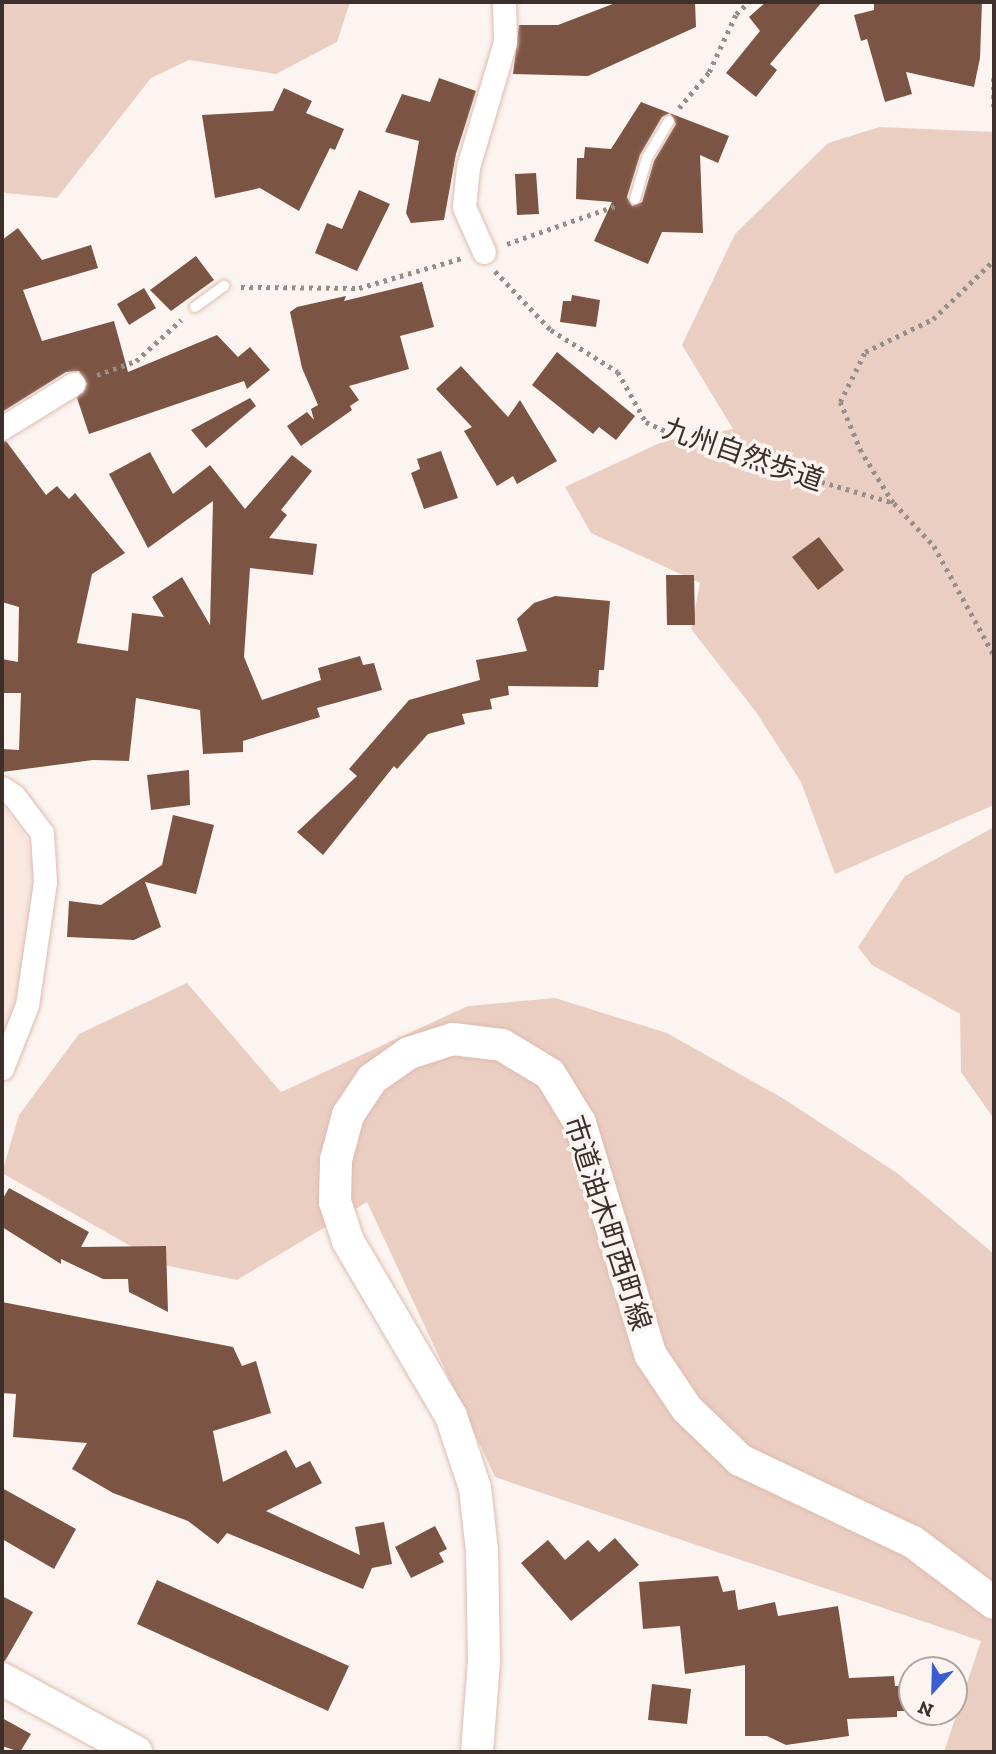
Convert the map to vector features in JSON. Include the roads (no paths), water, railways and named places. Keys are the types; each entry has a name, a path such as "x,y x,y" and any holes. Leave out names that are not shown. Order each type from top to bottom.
{"street":[{"path":"484,252 464,207 468,167 505,42 503,2"},
{"path":"2,428 73,384"},
{"path":"2,788 14,796 42,833 45,882 27,1005 2,1068"},
{"name":"市道油木町西町線","path":"477,1752 484,1661 482,1551 475,1488 451,1416 348,1241 335,1202 336,1160 348,1115 372,1079 409,1053 453,1039 502,1045 550,1074 580,1123 650,1354 687,1409 740,1460 913,1542 994,1603"},
{"path":"2,1679 136,1752"}],"lane":[{"path":"635,199 647,158 669,121"},
{"path":"195,307 224,286"}]}
